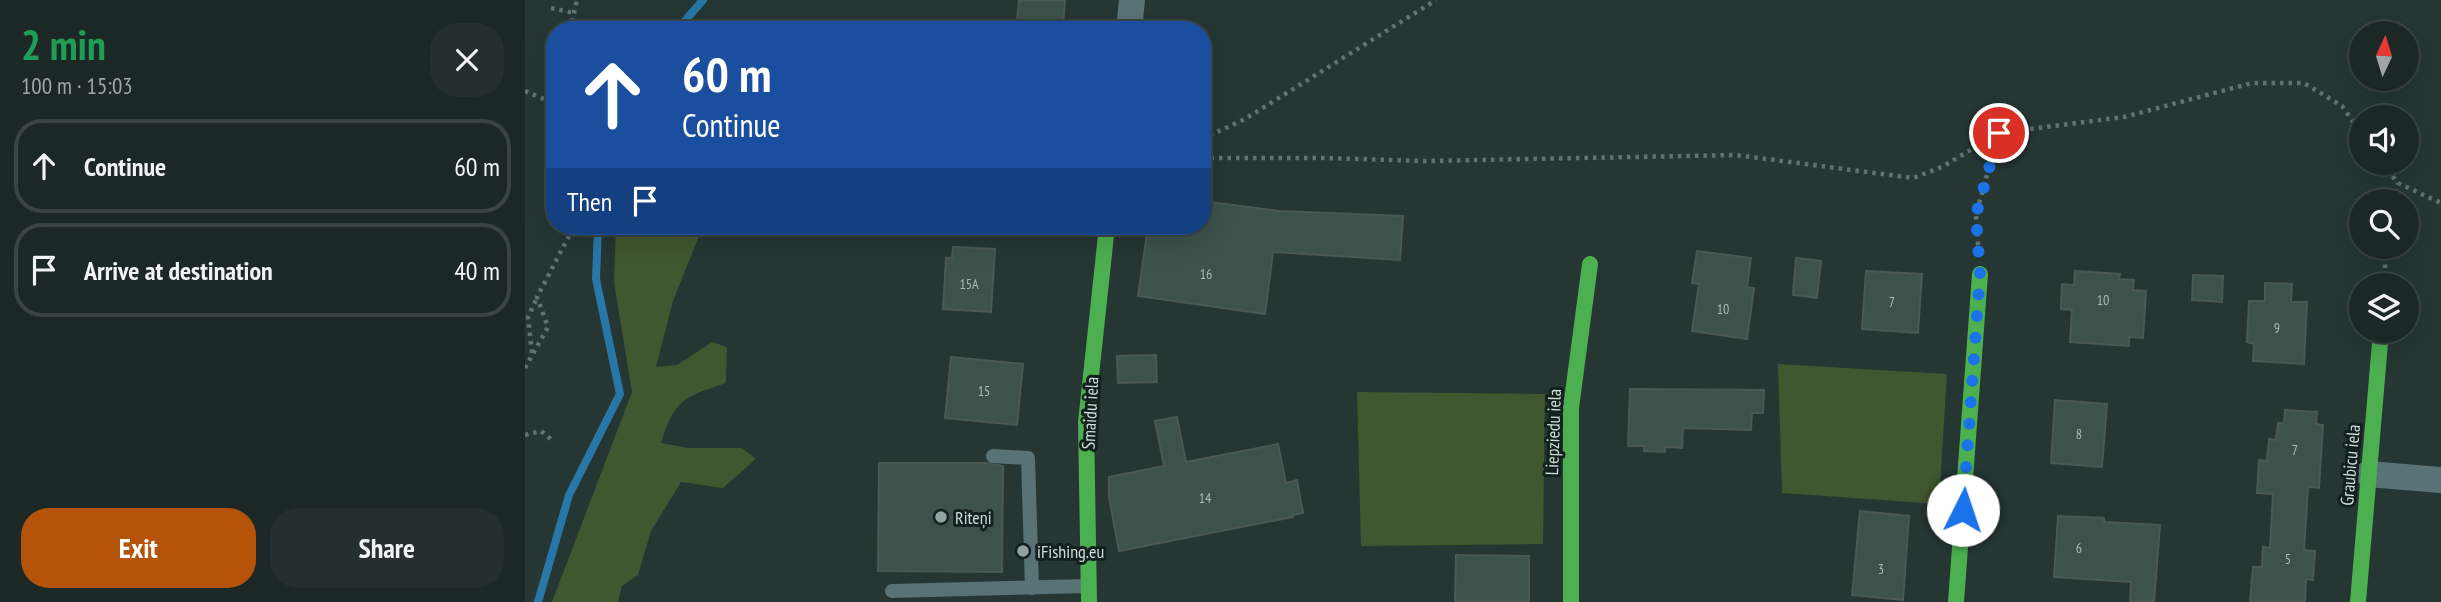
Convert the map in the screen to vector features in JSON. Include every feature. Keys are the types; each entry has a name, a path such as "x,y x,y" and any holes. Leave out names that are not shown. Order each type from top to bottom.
{"street":[{"path":"1130,21 1132,0"},
{"name":"Smaidu iela","path":"1089,594 1086,422 1106,235"},
{"name":"Liepziedu iela","path":"1571,602 1571,408 1590,264"},
{"path":"1956,602 1980,274"},
{"name":"Graubicu iela","path":"2358,602 2380,343"},
{"path":"2368,474 2441,480"}],"lane":[{"path":"993,456 1028,458 1032,587"},
{"path":"892,592 1032,587 1089,594"}],"path":[{"path":"572,21 577,0"},
{"path":"1211,135 1245,119 1436,0"},
{"path":"551,8 574,13"},
{"path":"1211,158 1427,161 1736,155 1913,178 1942,167 1999,133 2124,117 2252,83 2304,83 2342,106 2349,116"},
{"path":"525,91 546,100"},
{"path":"1980,274 1976,215 1999,133"},
{"path":"2392,175 2398,183 2441,203"},
{"path":"2397,189 2398,183"},
{"path":"533,354 528,317 569,235"},
{"path":"525,368 548,327 537,297"},
{"path":"525,435 541,432 554,443"}],"green space":[{"path":"616,235 699,235 673,301 656,367 677,365 712,342 727,347 726,383 700,392 683,402 671,417 661,443 689,448 742,448 756,459 723,488 681,482 651,531 638,575 622,586 618,602 552,602 632,392 614,282"},
{"path":"1778,364 1947,374 1939,504 1782,493"},
{"path":"1357,392 1545,394 1543,544 1361,546"}],"building":[{"path":"1019,0 1065,0 1063,21 1017,21"},
{"path":"1211,202 1279,211 1403,216 1400,260 1273,252 1265,314 1138,296 1147,235 1211,235"},
{"path":"953,247 995,249 991,312 943,309 946,258 952,258"},
{"path":"1697,251 1751,258 1747,287 1754,288 1747,339 1692,331 1699,284 1692,283"},
{"path":"1796,258 1821,261 1817,298 1793,295"},
{"path":"1866,271 1922,274 1918,333 1862,329"},
{"path":"2075,271 2120,274 2119,279 2134,280 2133,290 2146,291 2143,338 2129,337 2129,346 2070,342 2072,310 2061,309 2062,284 2074,285"},
{"path":"2193,275 2223,276 2222,302 2192,300"},
{"path":"2265,283 2292,284 2291,302 2307,302 2304,364 2253,361 2254,344 2247,342 2249,301 2265,301"},
{"path":"1156,355 1157,382 1118,383 1117,356"},
{"path":"951,357 1023,364 1017,425 945,418"},
{"path":"1630,389 1764,390 1763,413 1752,413 1751,430 1683,428 1682,448 1665,447 1665,452 1644,451 1644,446 1628,446"},
{"path":"2055,400 2107,404 2102,467 2051,463"},
{"path":"2285,410 2317,412 2316,424 2323,425 2319,488 2308,487 2304,550 2315,551 2313,580 2306,579 2305,602 2250,602 2253,567 2262,567 2263,547 2270,548 2273,494 2257,493 2259,460 2267,461 2269,439 2276,440 2278,423 2284,423"},
{"path":"1177,417 1186,462 1278,444 1286,483 1297,480 1303,513 1119,551 1109,497 1109,477 1164,466 1155,421"},
{"name":"Riteņi","path":"879,463 987,463 1003,466 1002,572 878,571"},
{"path":"1860,511 1909,516 1903,600 1852,595"},
{"path":"2058,516 2160,525 2154,602 2130,602 2131,582 2054,577"},
{"path":"1456,555 1529,556 1529,602 1455,602"}],"waterway":[{"path":"685,21 703,0"},
{"path":"538,602 569,495 620,394 596,279 598,235"}],"traffic: fast":[{"path":"1089,602 1086,422 1106,235"},
{"path":"1571,602 1571,408 1590,264"},
{"path":"1956,602 1980,274"},
{"path":"2358,602 2380,343"}],"place":[{"name":"Riteņi","path":"941,517"},
{"name":"iFishing.eu","path":"1023,551"}],"route":[{"path":"1963,510 1980,274 1976,215 1999,133"}]}
